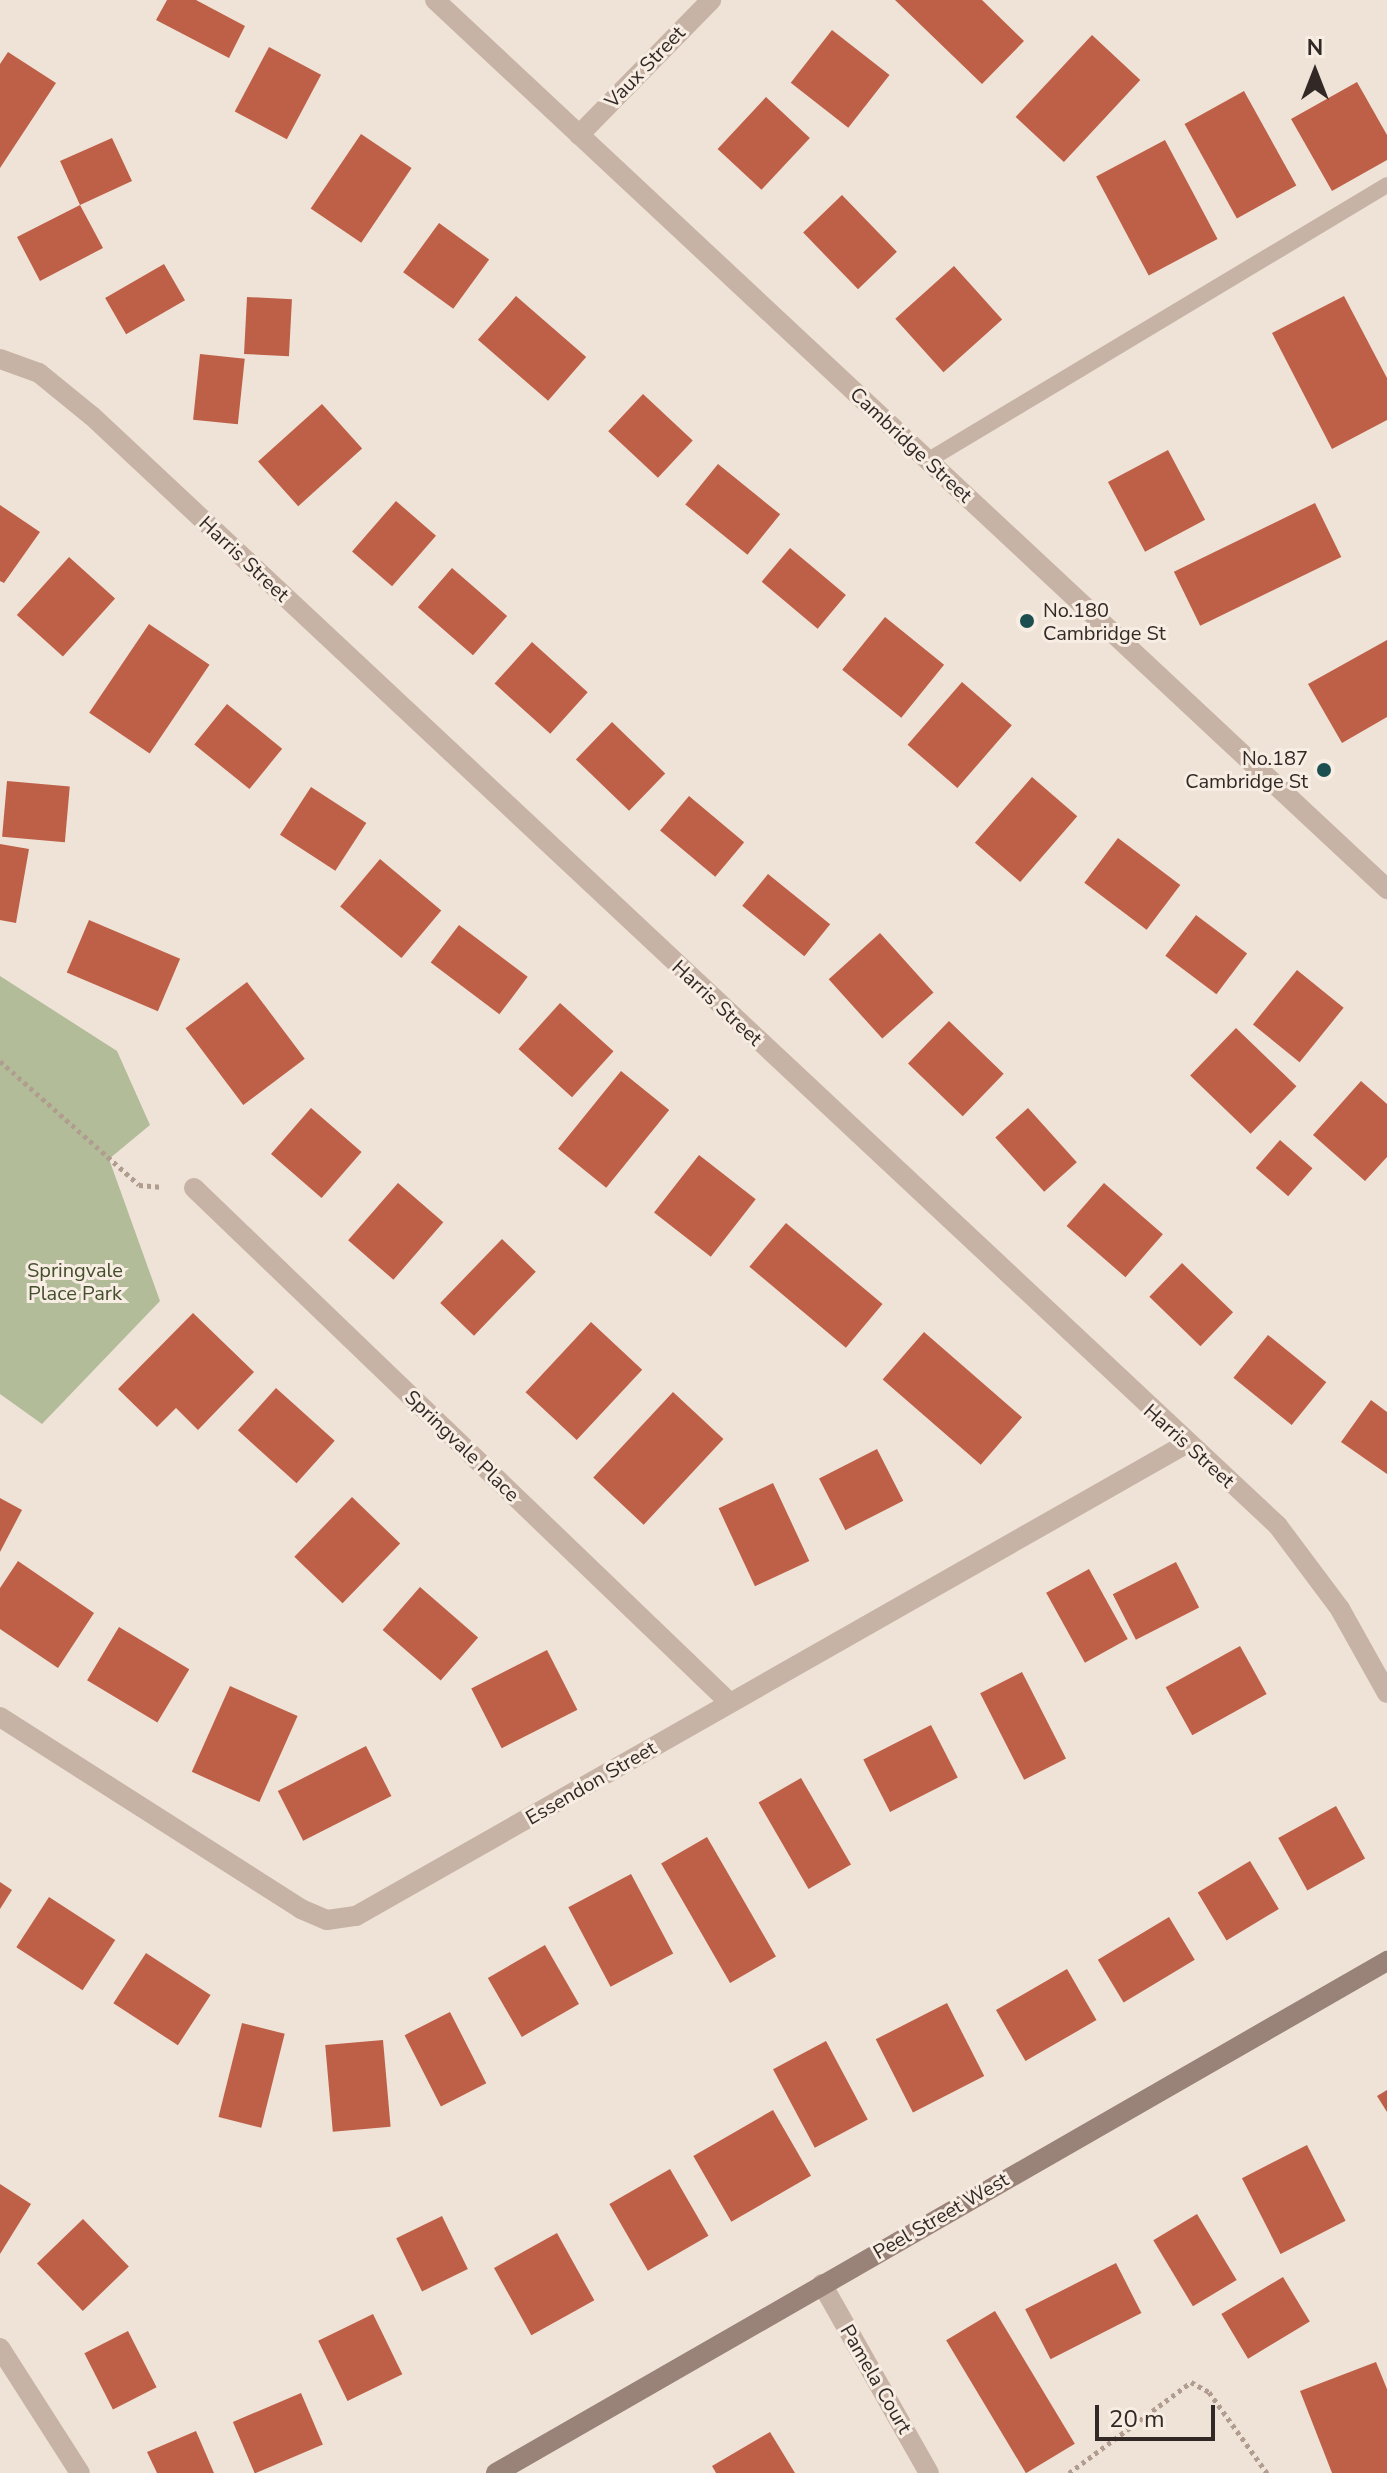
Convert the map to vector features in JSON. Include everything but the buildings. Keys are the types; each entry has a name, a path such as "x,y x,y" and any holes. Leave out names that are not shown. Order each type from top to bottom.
{"street":[{"name":"Cambridge Street","path":"435,0 1387,889"},
{"name":"Vaux Street","path":"579,135 711,0"},
{"name":"Harris Street","path":"0,359 39,373 92,416 1186,1444 1278,1526 1340,1609 1387,1693"},
{"name":"Springvale Place","path":"194,1188 730,1703"},
{"name":"Essendon Street","path":"0,1717 265,1889 327,1920 389,1900 1186,1444"},
{"name":"Peel Street West","path":"496,2473 1387,1961"},
{"name":"Pamela Court","path":"822,2284 929,2473"},
{"path":"0,2348 80,2473"}],"lane":[{"path":"927,461 1387,185"}],"path":[{"path":"0,1061 139,1185 194,1188"},
{"path":"1069,2473 1191,2382 1209,2392 1267,2473"}],"green space":[{"name":"Springvale Place Park","path":"0,976 117,1051 150,1125 109,1159 160,1301 42,1424 0,1394"}],"place":[{"name":"No.180 Cambridge St","path":"1027,621"},
{"name":"No.187 Cambridge St","path":"1324,770"}]}
